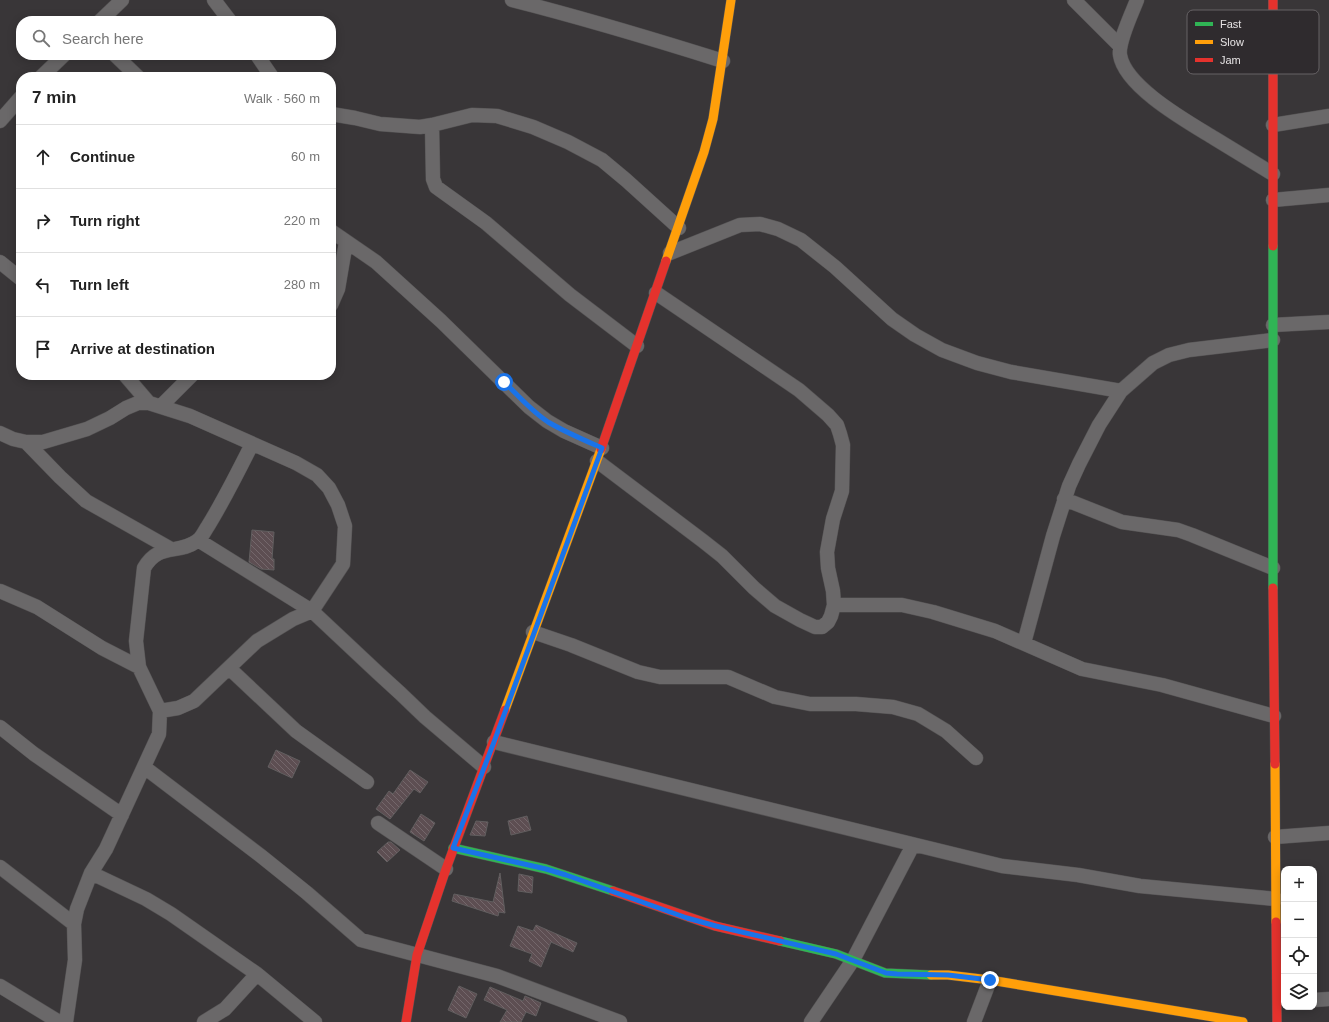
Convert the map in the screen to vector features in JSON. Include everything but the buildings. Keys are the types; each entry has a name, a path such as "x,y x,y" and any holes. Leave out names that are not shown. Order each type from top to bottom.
{"street":[{"path":"105,16 122,0"},
{"path":"214,0 226,16"},
{"path":"512,0 637,35 722,61"},
{"path":"406,1022 417,955 453,848 494,742 599,454 679,228 704,152 713,119 731,0"},
{"path":"1074,0 1120,46"},
{"path":"1137,0 1120,46 1121,59 1125,68 1138,84 1156,101 1273,174"},
{"path":"46,72 59,60"},
{"path":"120,60 133,72"},
{"path":"260,60 268,72"},
{"path":"1273,74 1274,716 1276,899 1280,1002 1277,1022"},
{"path":"0,121 16,104"},
{"path":"336,115 399,126 420,127 472,115 497,116 533,127 568,142 602,160 679,228"},
{"path":"1273,125 1329,116"},
{"path":"432,125 433,179 436,187 486,223 570,295 637,346"},
{"path":"1273,200 1329,194"},
{"path":"670,253 740,225 760,224 778,229 801,240 835,267 892,319 915,335 942,350 977,363 1011,372 1122,392"},
{"path":"336,235 376,262 441,321 529,406 547,421 599,454 722,556 754,588 775,606 815,627 822,627 828,622 834,605 827,552 833,520 842,491 843,445 837,425 828,415 799,390 656,293"},
{"path":"336,294 346,242"},
{"path":"0,262 16,275"},
{"path":"1273,325 1329,322"},
{"path":"1024,643 1064,499 1079,464 1096,432 1122,392 1153,363 1169,355 1189,350 1273,340"},
{"path":"130,380 155,404"},
{"path":"155,404 186,380"},
{"path":"0,433 13,439 26,442 43,442 87,429 110,418 126,408 138,404 155,404 190,416 296,463 317,475 329,488 338,505 344,526 343,564 312,611 293,619 257,641 194,701 178,708 160,711"},
{"path":"26,442 86,501 171,549"},
{"path":"66,1022 75,960 74,924 77,909 92,873 106,849 159,734 160,711 139,667 136,641 144,568 149,559 158,553 188,546 198,540 213,518 252,444"},
{"path":"1064,499 1122,522 1178,530 1192,534 1273,568"},
{"path":"198,540 312,611 425,717 484,767"},
{"path":"0,591 38,607 102,648 139,667"},
{"path":"834,605 902,605 934,612 995,631 1082,669 1162,685 1274,716"},
{"path":"533,632 571,645 638,672 660,678 728,677 775,697 810,704 856,704 893,707 918,714 946,731 976,758"},
{"path":"229,668 296,731 367,782"},
{"path":"0,727 34,754 122,814"},
{"path":"494,742 1002,866 1078,875 1140,886 1276,899"},
{"path":"144,767 261,856 361,940 497,976 620,1022"},
{"path":"378,823 446,869"},
{"path":"1275,837 1329,833"},
{"path":"811,1022 853,960 913,844"},
{"path":"453,848 546,869 687,918 822,950 886,973 948,975 990,980 1243,1022"},
{"path":"0,867 74,924"},
{"path":"92,873 146,899 171,914 257,974 315,1022"},
{"path":"204,1022 225,1009 257,974"},
{"path":"974,1022 990,980"},
{"path":"0,986 59,1022"},
{"path":"1317,1000 1329,999"}],"traffic: fast":[{"path":"1273,246 1273,588"},
{"path":"453,848 546,869 613,891"},
{"path":"780,941 836,954 885,973 931,975"}],"traffic: slow":[{"path":"666,261 704,152 713,119 731,0"},
{"path":"505,710 601,449"},
{"path":"1275,764 1276,922"},
{"path":"931,975 948,975 990,980 1243,1022"}],"traffic: jam":[{"path":"1273,0 1273,10"},
{"path":"1273,74 1273,246"},
{"path":"601,449 666,261"},
{"path":"1273,588 1275,764"},
{"path":"406,1022 417,955 446,869 505,710"},
{"path":"613,891 715,926 780,941"},
{"path":"1276,922 1277,1022"}],"route":[{"path":"504,382 547,421 564,431 602,448 533,632 494,742 453,848 546,869 687,918 822,950 886,973 948,975 990,980"}]}
